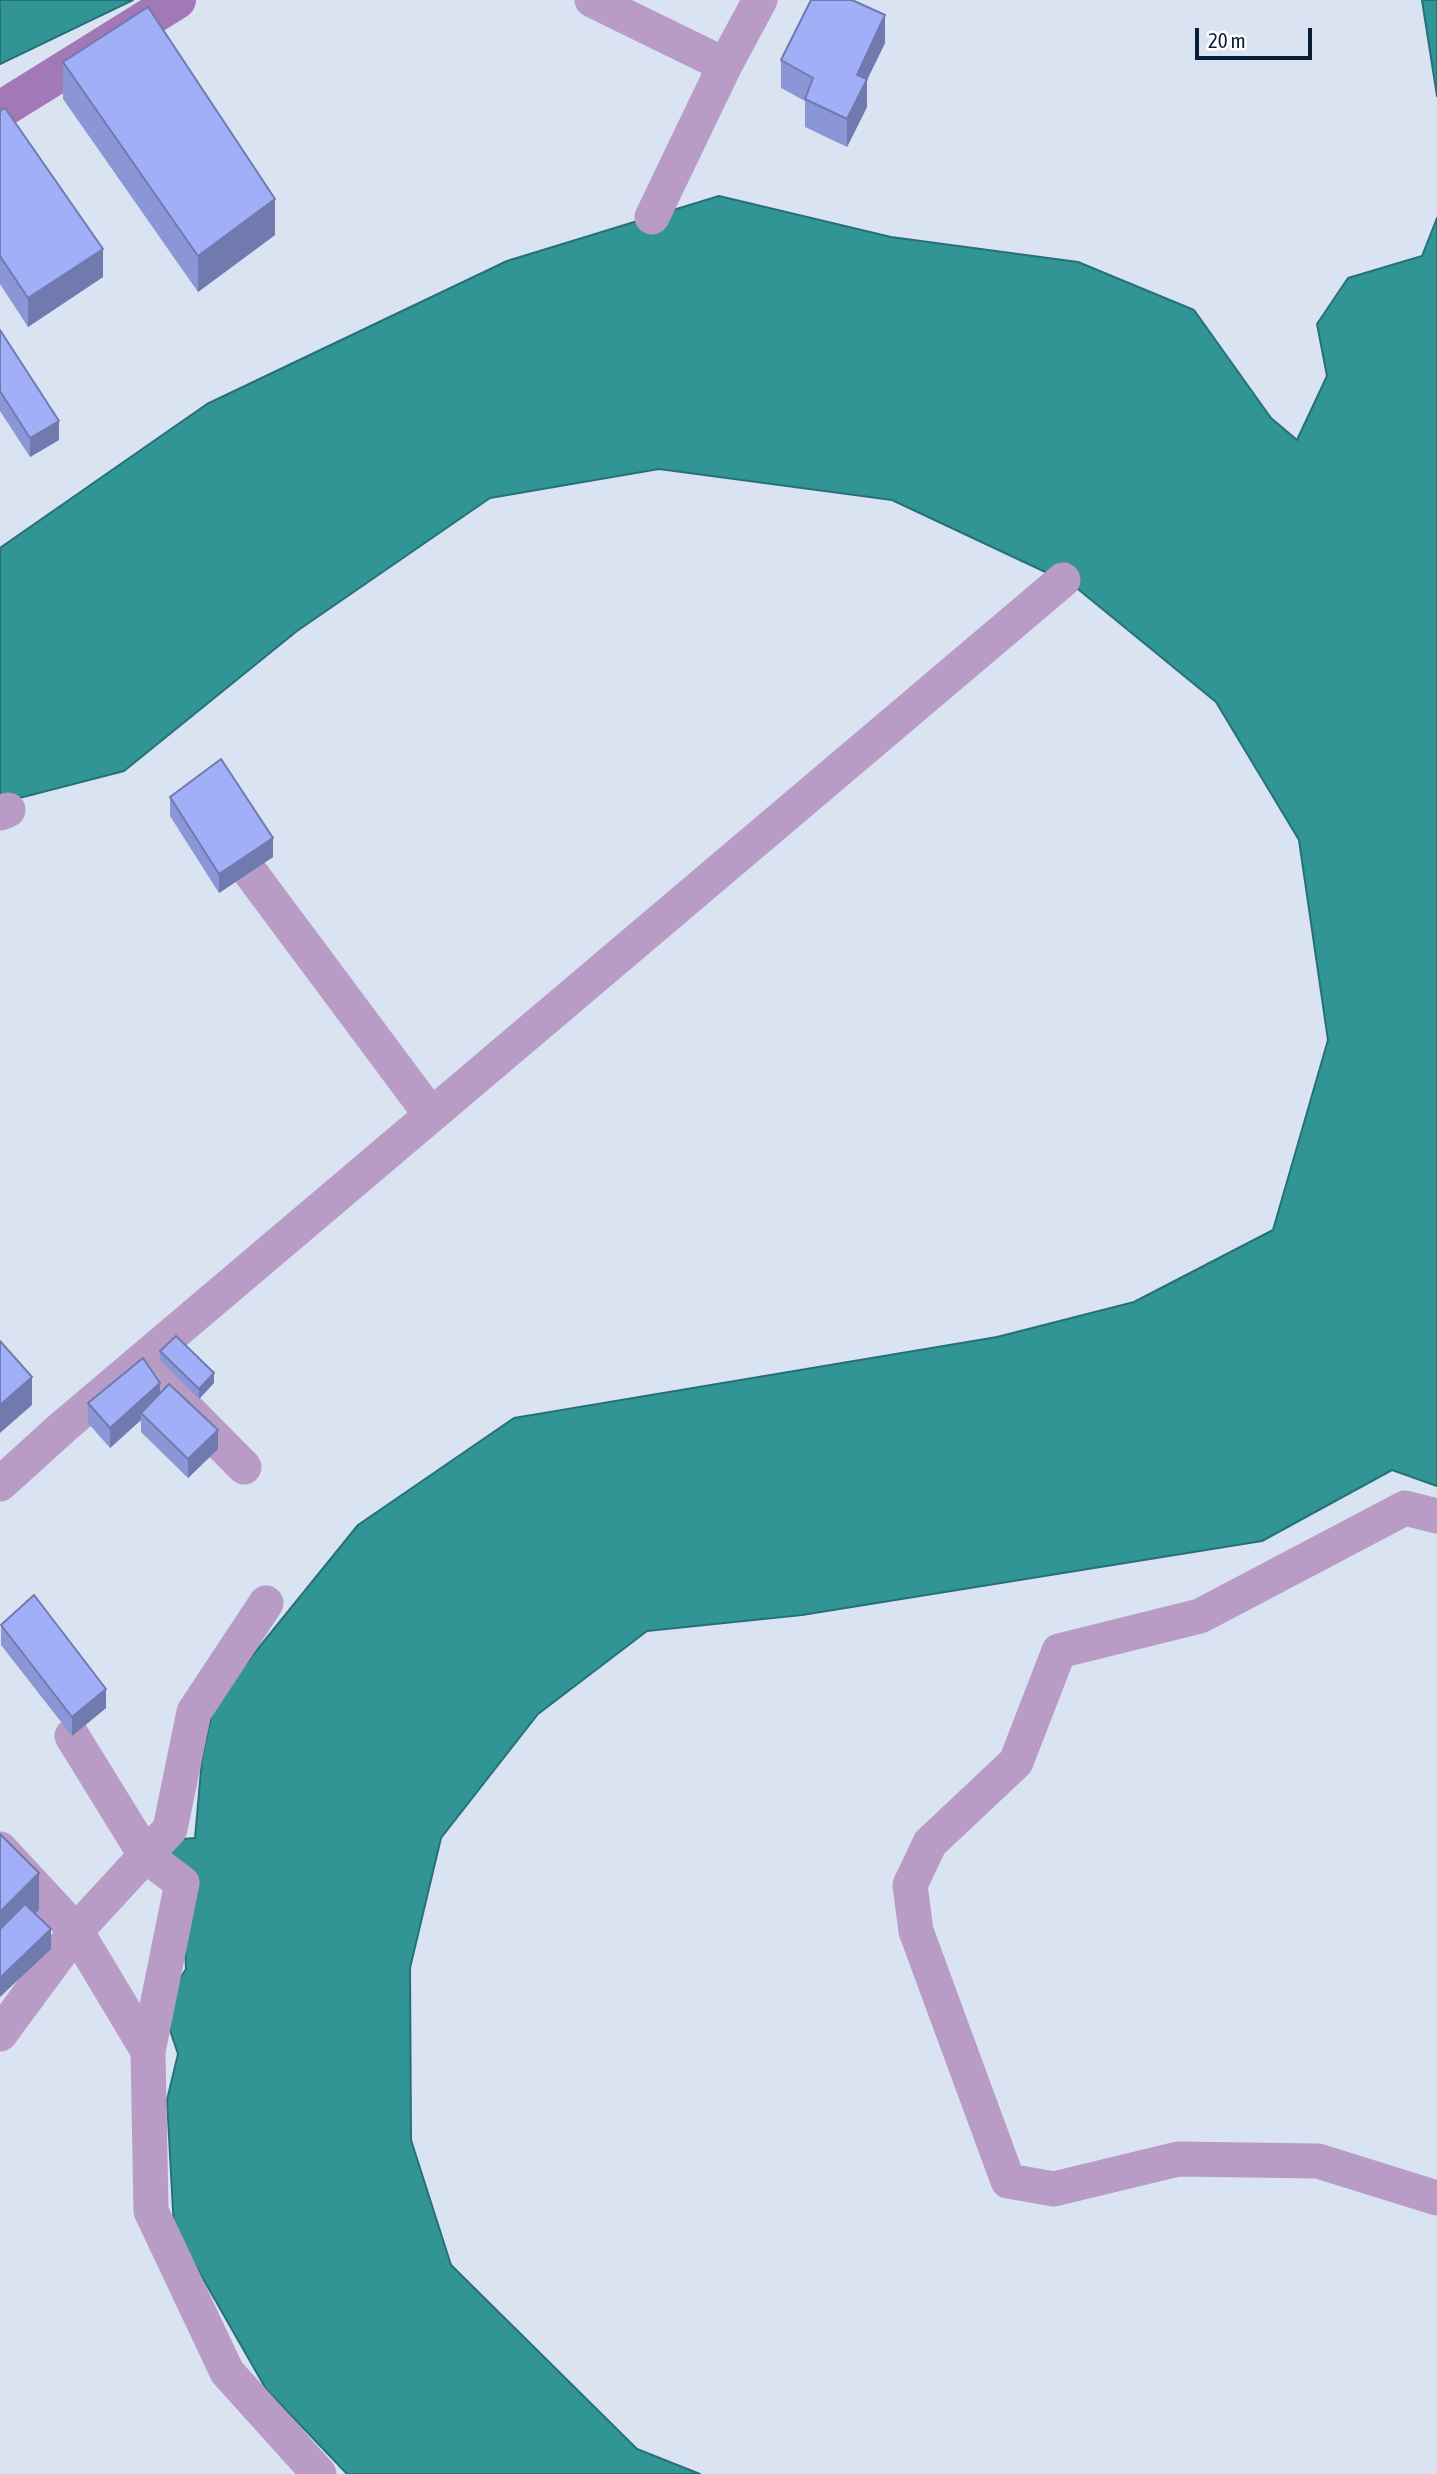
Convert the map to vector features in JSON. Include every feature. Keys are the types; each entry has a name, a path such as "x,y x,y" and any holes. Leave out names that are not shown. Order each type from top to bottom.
{"street":[{"path":"0,110 177,0"},
{"path":"592,0 725,65"},
{"path":"652,217 725,65 760,0"},
{"path":"0,1484 140,1362 1063,580"},
{"path":"250,872 431,1115"},
{"path":"140,1362 244,1467"},
{"path":"1437,1516 1405,1508 1200,1616 1059,1651 1016,1762 930,1843 910,1885 916,1931 1008,2181 1054,2189 1178,2159 1318,2161 1437,2198"},
{"path":"0,2034 76,1931 170,1829 194,1712 266,1603"},
{"path":"72,1737 146,1856 182,1883 148,2051 151,2211 227,2372 319,2474"},
{"path":"0,1849 76,1931 148,2051"}],"shaded area":[{"path":"0,0 133,0 0,64"},
{"path":"1422,0 1437,0 1437,96"},
{"path":"719,196 891,237 1078,262 1194,310 1271,418 1297,440 1327,376 1317,324 1348,278 1422,256 1437,218 1437,1486 1392,1470 1262,1541 802,1615 647,1631 538,1714 441,1838 410,1968 411,2140 451,2265 637,2449 700,2474 347,2474 266,2389 174,2228 167,2100 178,2054 162,2006 186,1969 182,1884 158,1857 171,1840 195,1838 202,1759 214,1703 358,1525 514,1418 997,1337 1134,1302 1273,1230 1328,1040 1299,840 1216,702 1073,585 892,500 659,469 490,498 297,631 124,771 0,803 0,548 207,404 507,261"}],"building":[{"path":"811,0 852,0 885,15 857,75 867,79 847,119 805,99 813,78 781,60"},
{"path":"148,7 275,199 198,256 63,62"},
{"path":"5,108 103,249 28,298 0,256 0,111"},
{"path":"0,330 59,421 30,438 0,391"},
{"path":"221,759 273,838 219,874 170,797"},
{"path":"176,1336 214,1373 199,1389 160,1351"},
{"path":"0,1341 32,1377 0,1405"},
{"path":"143,1358 160,1383 110,1428 88,1403"},
{"path":"169,1384 218,1430 188,1459 141,1413"},
{"path":"34,1595 106,1689 72,1717 1,1625"},
{"path":"0,1834 39,1873 0,1912"},
{"path":"25,1904 51,1929 0,1978 0,1929"}]}
